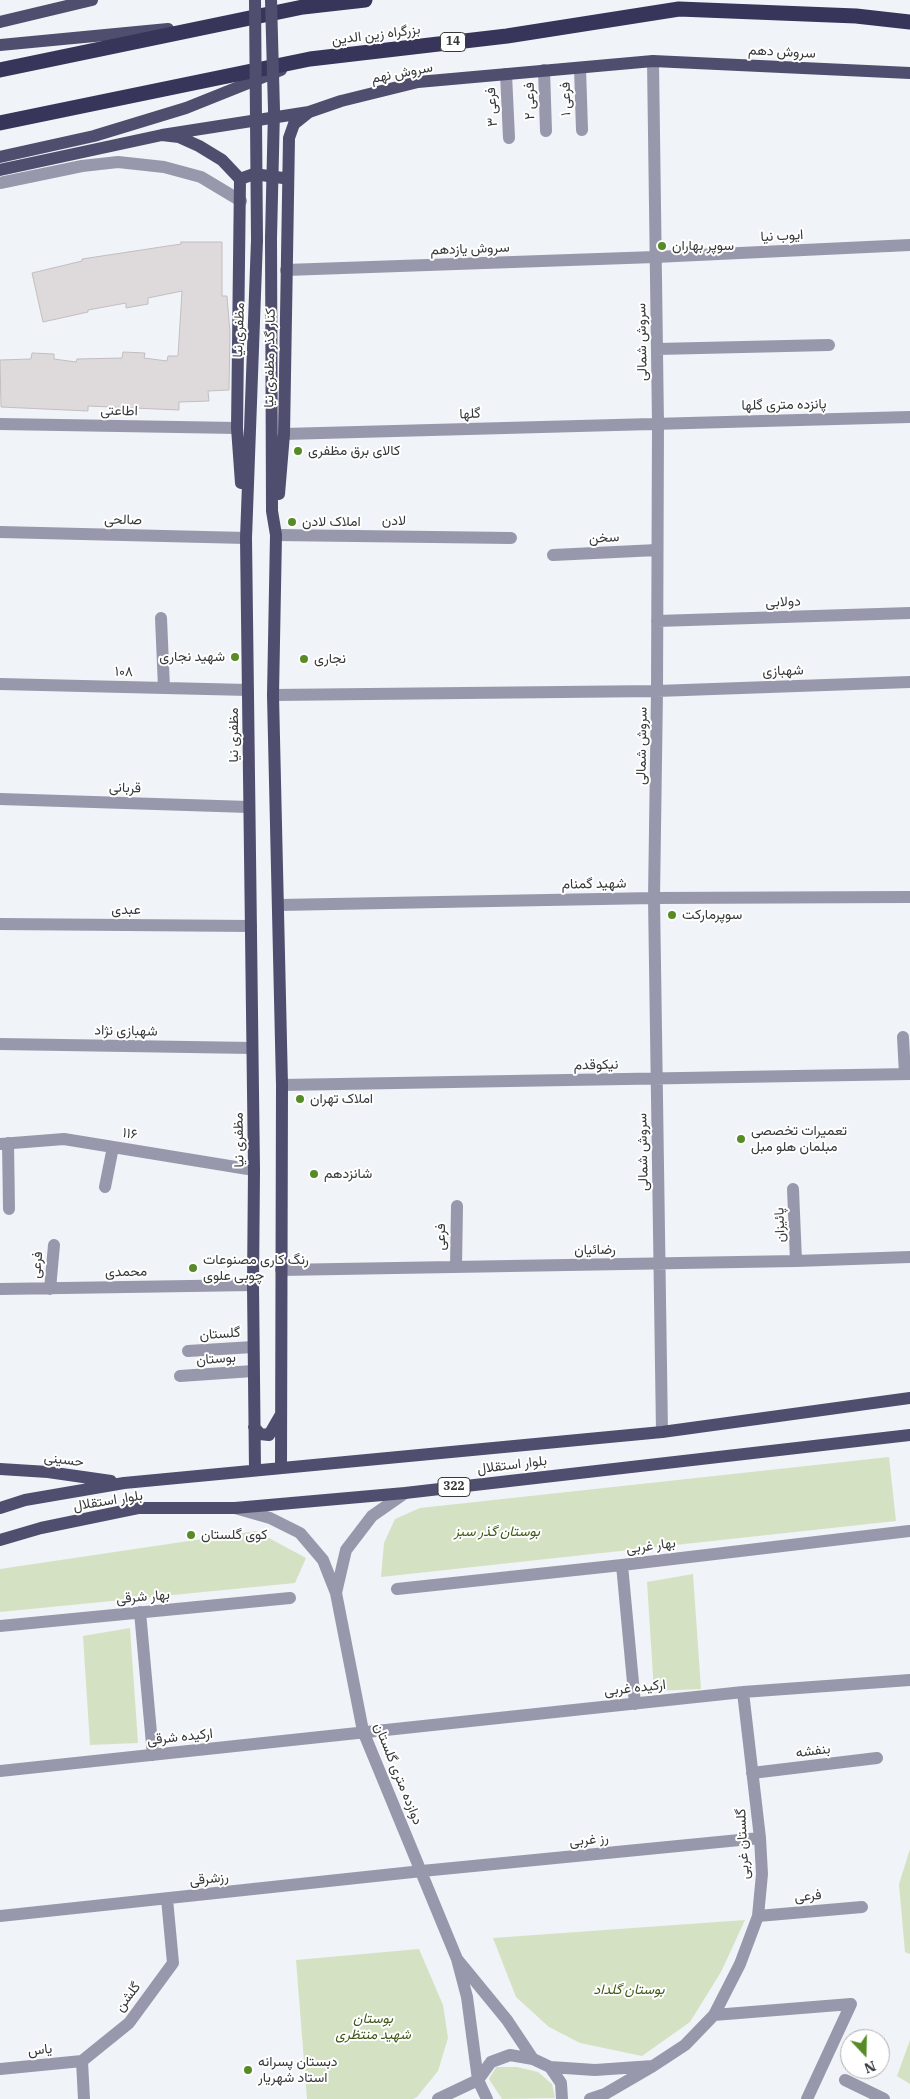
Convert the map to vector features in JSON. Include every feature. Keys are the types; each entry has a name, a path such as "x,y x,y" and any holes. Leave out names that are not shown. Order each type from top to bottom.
{"highway":[{"path":"0,70 303,8 365,0"},
{"name":"بزرگراه زین الدین","path":"0,123 310,59 507,36 679,9 856,16 910,22"}],"main road":[{"path":"0,22 92,0"},
{"name":"مظفری نیا","path":"255,1470 253,1347 254,1170 246,538 257,240 256,0"},
{"path":"271,0 274,110 271,238 272,511 276,535 272,695 279,905 282,1085 281,1468"},
{"path":"0,45 225,24"},
{"path":"0,157 94,136 176,111 310,59"},
{"name":"سروش نهم","path":"0,170 162,135 309,112 341,101 418,82 652,61"},
{"name":"سروش دهم","path":"652,61 910,74"},
{"name":"کنار گذر مظفری نیا","path":"276,535 284,434 289,138 294,124 309,112"},
{"path":"162,135 179,137 198,146 222,160 240,179 237,428 246,538"},
{"path":"240,179 254,174 279,176 288,180"},
{"name":"بلوار استقلال","path":"0,1508 25,1500 124,1483 662,1432 910,1398"},
{"path":"254,1427 260,1434 269,1435 281,1415"},
{"name":"بلوار استقلال","path":"0,1540 41,1528 138,1508 235,1508 405,1493 910,1435"},
{"name":"حسینی","path":"0,1469 48,1472 124,1483"}],"street":[{"name":"سروش شمالی","path":"652,61 658,424 654,898 662,1432"},
{"name":"فرعی ۱","path":"580,68 582,130"},
{"name":"فرعی ۲","path":"544,70 546,131"},
{"name":"فرعی ۳","path":"506,74 509,138"},
{"path":"0,183 82,166 118,162 164,167 201,177 241,201"},
{"name":"ایوب نیا","path":"655,257 910,245"},
{"name":"سروش یازدهم","path":"286,270 655,257"},
{"path":"657,349 829,345"},
{"name":"پانزده متری گلها","path":"658,424 910,417"},
{"name":"اطاعتی","path":"0,424 237,428"},
{"name":"گلها","path":"284,434 658,424"},
{"name":"صالحی","path":"0,532 246,538"},
{"name":"لادن","path":"276,535 511,538"},
{"name":"سخن","path":"552,555 657,550"},
{"name":"دولابی","path":"657,621 910,613"},
{"path":"161,618 164,688"},
{"name":"شهبازی","path":"272,695 657,691 910,682"},
{"name":"۱۰۸","path":"0,684 248,690"},
{"name":"قربانی","path":"0,799 249,807"},
{"name":"شهید گمنام","path":"279,905 654,898 910,897"},
{"name":"عبدی","path":"0,924 251,926"},
{"path":"904,1037 907,1074"},
{"name":"شهبازی نژاد","path":"0,1044 252,1048"},
{"name":"نیکوقدم","path":"282,1085 907,1074"},
{"name":"۱۱۶","path":"4,1144 64,1139 254,1170"},
{"path":"4,1144 9,1210"},
{"path":"105,1187 113,1147"},
{"name":"پائیزان","path":"793,1189 796,1261"},
{"name":"فرعی","path":"456,1267 457,1206"},
{"name":"فرعی","path":"50,1288 54,1245"},
{"name":"رضائیان","path":"281,1270 796,1261 910,1257"},
{"name":"محمدی","path":"0,1290 253,1285"},
{"name":"گلستان","path":"188,1351 253,1347"},
{"name":"بوستان","path":"180,1376 254,1371"},
{"path":"336,1593 346,1550 372,1516 405,1493"},
{"path":"235,1508 270,1518 300,1533 323,1560 336,1593"},
{"name":"بهار غربی","path":"397,1589 622,1565 909,1530"},
{"path":"622,1565 635,1704"},
{"name":"دوازده متری گلستان","path":"336,1593 363,1731 457,1959"},
{"name":"بهار شرقی","path":"0,1626 290,1598"},
{"path":"140,1612 153,1755"},
{"name":"ارکیده غربی","path":"363,1731 743,1692 910,1680"},
{"name":"گلستان غربی","path":"590,2099 606,2094 685,2045 714,2015 740,1964 758,1916 762,1874 760,1838 743,1692"},
{"name":"ارکیده شرقی","path":"0,1771 363,1731"},
{"name":"بنفشه","path":"752,1773 877,1758"},
{"name":"رز غربی","path":"422,1871 760,1838"},
{"name":"رزشرقی","path":"0,1916 422,1871"},
{"name":"گلشن","path":"82,2060 128,2023 173,1963 168,1899"},
{"name":"فرعی","path":"758,1916 862,1907"},
{"path":"457,1959 507,2020 533,2059"},
{"path":"457,1959 467,1997 478,2080 487,2099"},
{"path":"714,2015 851,2004 807,2099"},
{"path":"438,2099 478,2080 491,2062 510,2055 533,2059 550,2067 595,2070 653,2066"},
{"path":"82,2060 84,2099"},
{"name":"یاس","path":"0,2069 82,2060"},
{"path":"550,2067 561,2083 562,2099"},
{"path":"845,2080 884,2099"}],"green space":[{"name":"بوستان گذر سبز","path":"889,1457 896,1521 381,1577 384,1543 395,1519 420,1508"},
{"path":"256,1531 306,1558 295,1583 0,1612 0,1569"},
{"path":"693,1574 701,1689 654,1691 647,1582"},
{"path":"130,1628 138,1743 90,1745 83,1636"},
{"path":"910,1849 910,1954 905,1952 899,1884"},
{"name":"بوستان گلداد","path":"745,1920 721,1972 690,2022 642,2056 580,2043 549,2027 516,1997 493,1938"},
{"name":"بوستان شهید منتظری","path":"419,1949 443,2005 448,2038 438,2071 417,2097 413,2099 307,2099 296,1960"},
{"path":"910,2040 910,2084 897,2076"},
{"path":"496,2067 517,2067 538,2072 552,2084 555,2098 502,2099 489,2079"}],"building":[{"path":"181,242 222,242 222,296 227,296 230,333 229,390 208,391 209,401 179,402 179,410 88,406 88,411 1,407 0,360 31,359 32,353 54,354 54,359 76,362 77,359 122,358 123,352 145,353 144,358 167,361 168,356 178,356 182,291 148,298 148,304 126,308 126,303 88,310 88,312 43,322 32,273 82,261 82,259 181,244"}],"place":[{"name":"سوپر بهاران","path":"662,246"},
{"name":"کالای برق مظفری","path":"298,451"},
{"name":"املاک لادن","path":"292,522"},
{"name":"شهید نجاری","path":"235,657"},
{"name":"نجاری","path":"304,659"},
{"name":"سوپرمارکت","path":"672,915"},
{"name":"املاک تهران","path":"300,1099"},
{"name":"تعمیرات تخصصی مبلمان هلو مبل","path":"741,1139"},
{"name":"شانزدهم","path":"314,1174"},
{"name":"رنگ کاری مصنوعات چوبی علوی","path":"193,1268"},
{"name":"کوی گلستان","path":"191,1535"},
{"name":"دبستان پسرانه استاد شهريار","path":"248,2070"}]}
